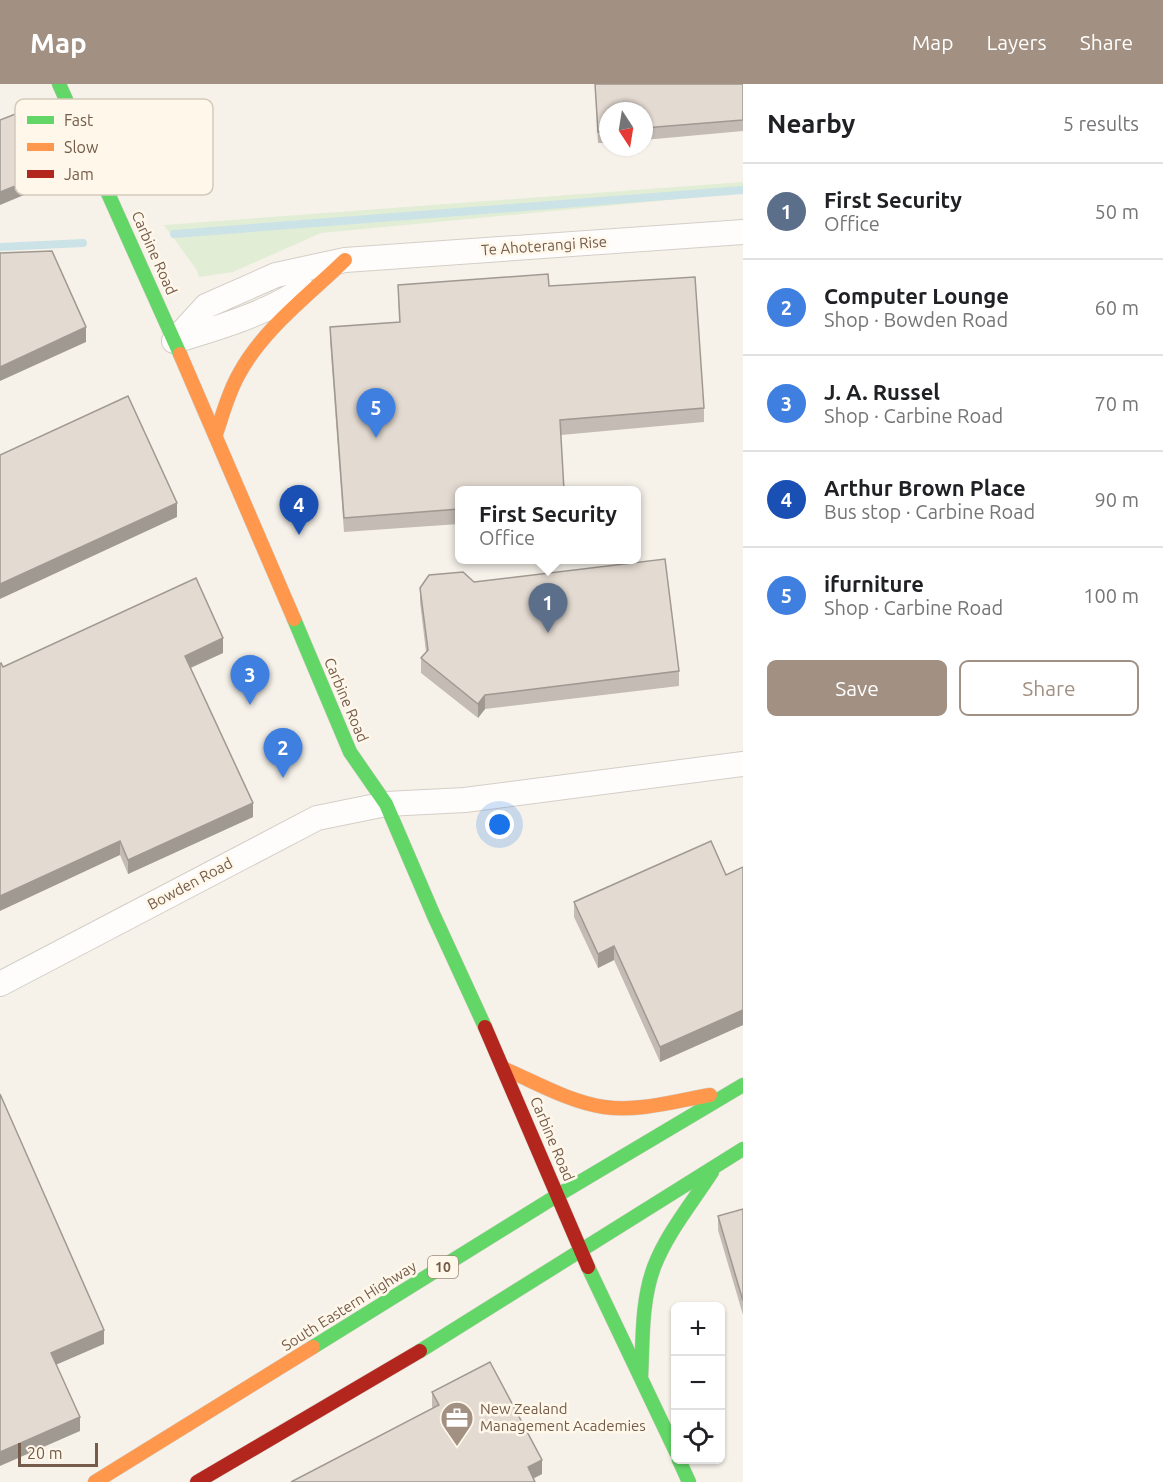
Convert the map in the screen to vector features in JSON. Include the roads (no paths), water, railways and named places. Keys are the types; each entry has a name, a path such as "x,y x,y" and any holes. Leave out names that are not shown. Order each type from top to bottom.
{"main road":[{"name":"Carbine Road","path":"59,84 66,99"},
{"name":"Carbine Road","path":"109,195 216,434 350,752 386,804 434,916 505,1069 581,1252 671,1443"},
{"path":"216,434 229,394 243,366 291,313 345,260"},
{"path":"505,1069 580,1101 607,1107 635,1107 737,1088"},
{"name":"South Eastern Highway","path":"95,1482 558,1195 737,1088"},
{"path":"197,1482 383,1374 743,1149"},
{"path":"641,1378 647,1293 654,1268 668,1239 718,1163"},
{"path":"681,1464 689,1482"}],"street":[{"name":"Te Ahoterangi Rise","path":"174,341 206,306 276,275 345,260 743,232"},
{"name":"Bowden Road","path":"0,984 316,818 386,804 465,800 743,764"}],"waterway":[{"path":"174,234 743,190"},
{"path":"0,247 83,243"}],"place":[{"name":"ifurniture","path":"376,438"},
{"name":"Arthur Brown Place","path":"299,535"},
{"name":"First Security","path":"548,633"},
{"name":"J. A. Russel","path":"250,705"},
{"name":"Computer Lounge","path":"283,778"},
{"name":"New Zealand Management Academies","path":"457,1447"}]}
